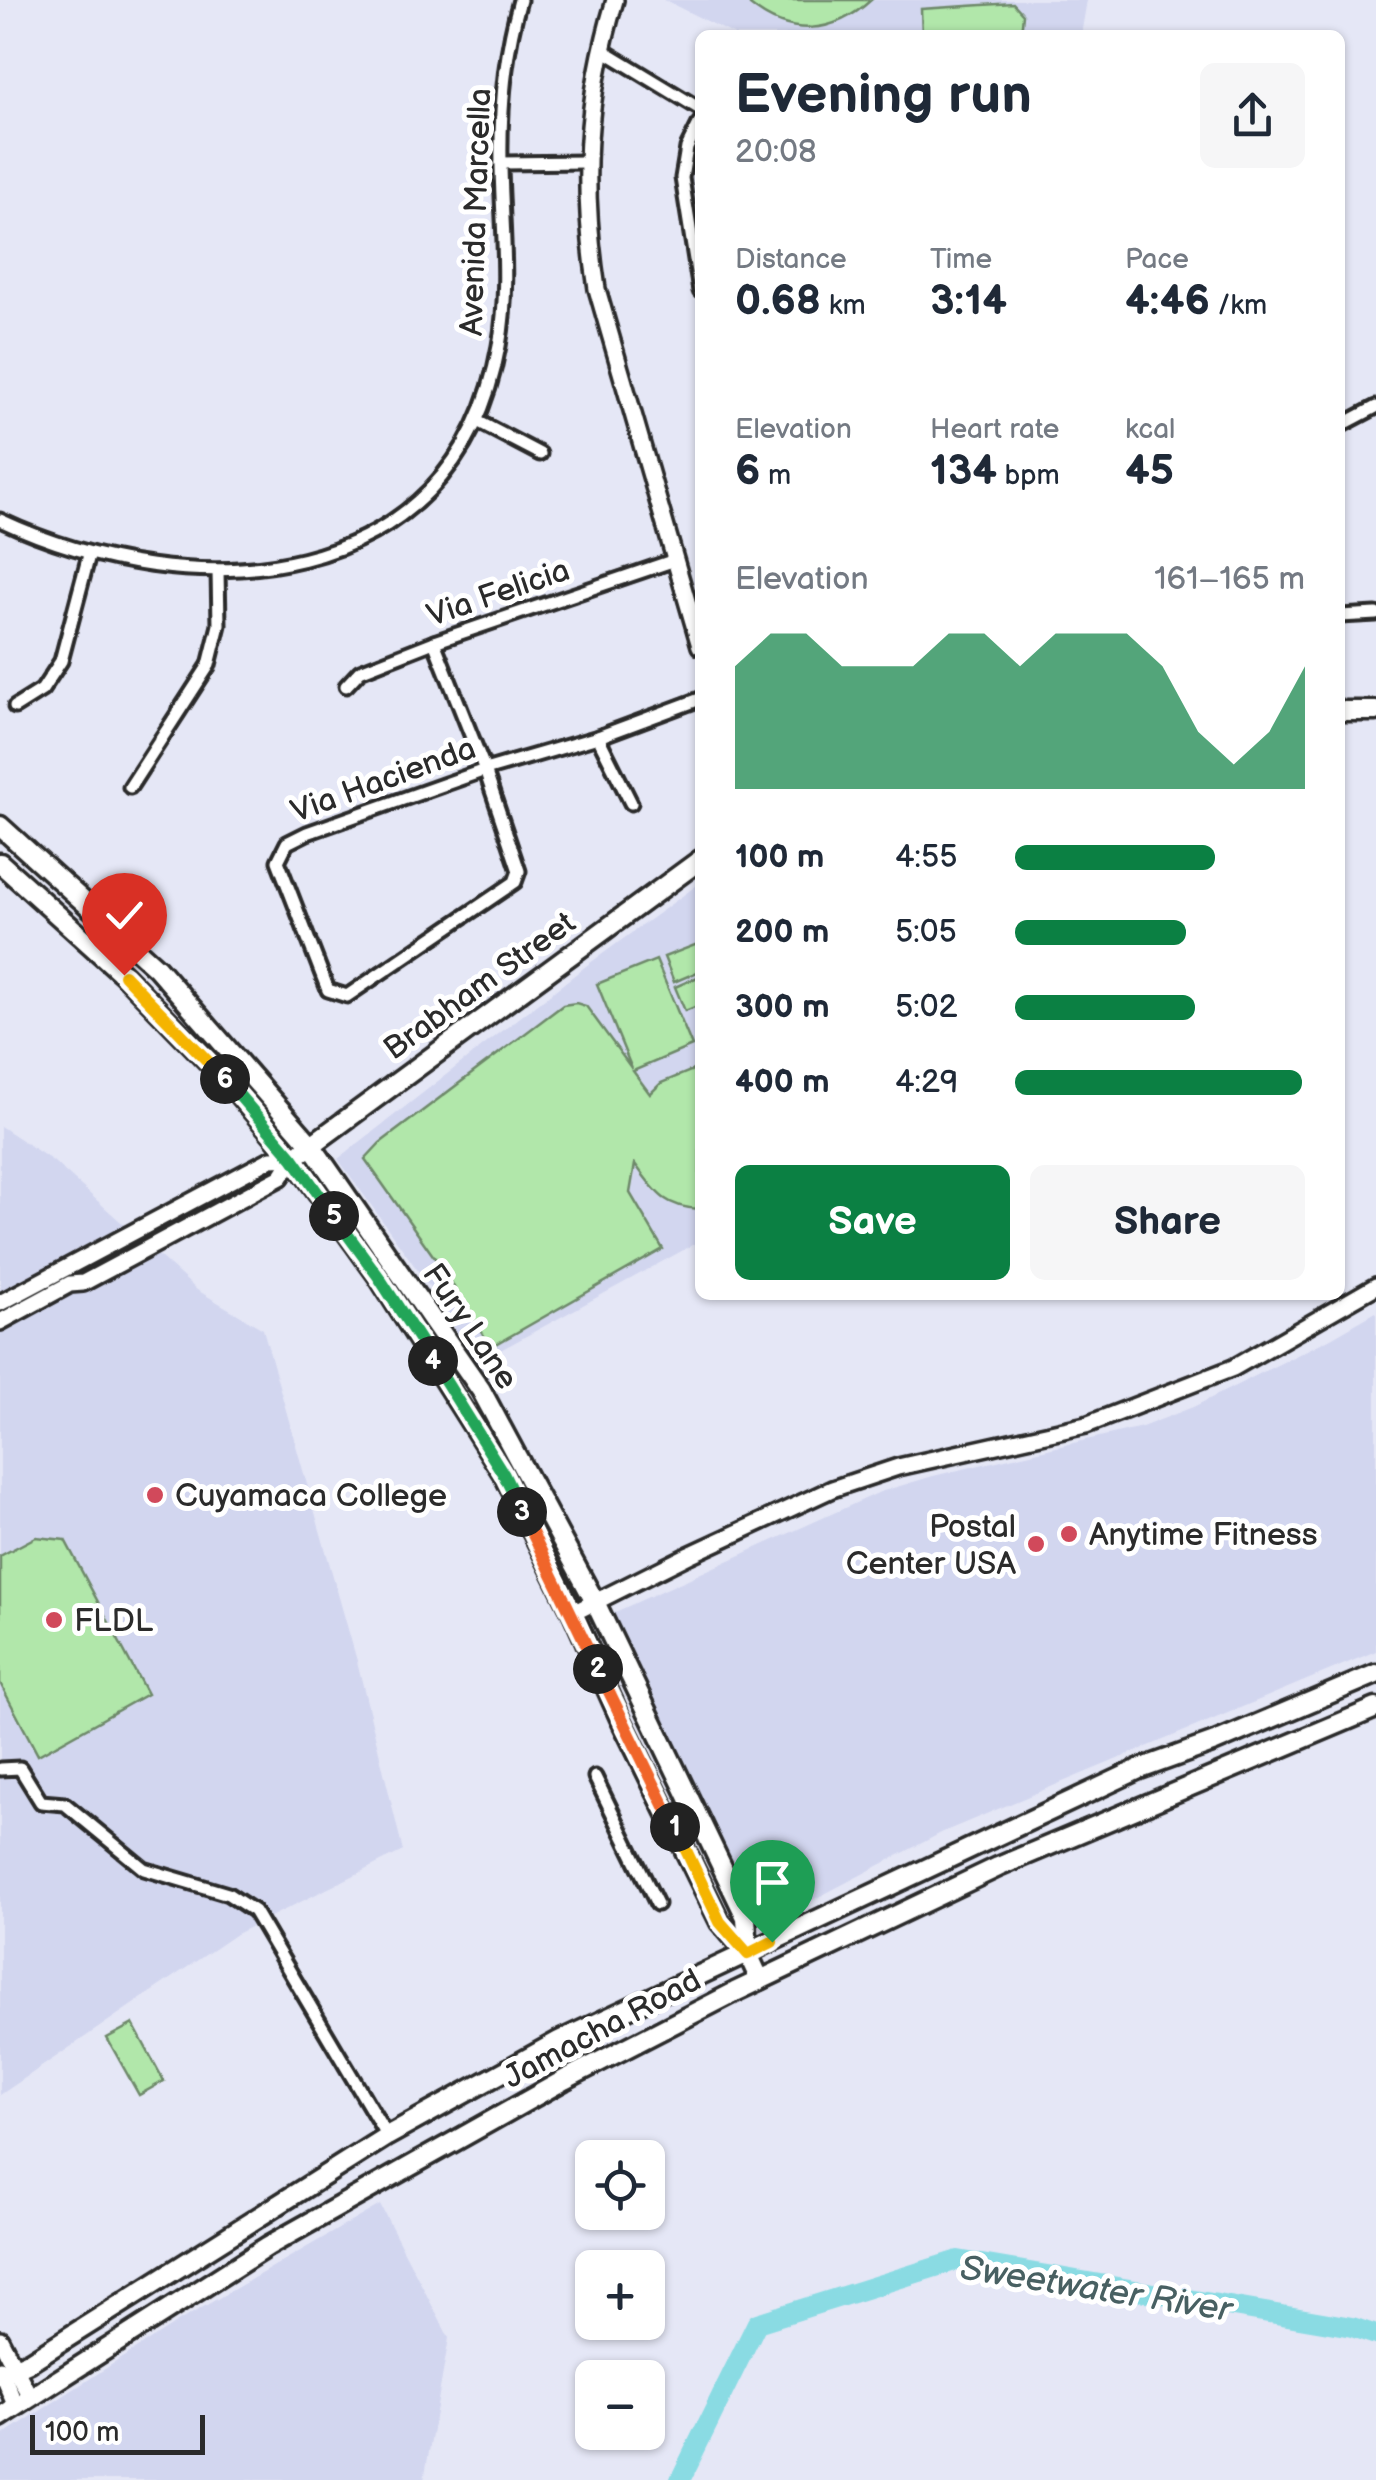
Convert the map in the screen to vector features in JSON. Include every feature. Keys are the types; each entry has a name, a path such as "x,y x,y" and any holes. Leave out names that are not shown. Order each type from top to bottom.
{"main road":[{"path":"1345,711 1376,712"},
{"name":"Fury Lane","path":"0,826 157,968 311,1146 482,1390 595,1602 746,1916 748,1954"},
{"name":"Fury Lane","path":"0,863 124,975 226,1080 293,1158 378,1276 494,1459 573,1613 618,1716 720,1922 748,1954 760,1980"},
{"name":"Brabham Street","path":"293,1158 695,864"},
{"name":"Jamacha Road","path":"5,2371 387,2136 558,2041 1137,1770 1376,1674"},
{"name":"Jamacha Road","path":"15,2407 268,2246 564,2080 760,1980 998,1867 1376,1708"}],"street":[{"name":"Avenida Marcella","path":"0,520 89,555 138,566 218,571 286,564 360,541 404,512 444,474 472,436 490,389 503,318 506,254 501,163 505,81 520,0"},
{"path":"616,0 591,100 586,162 588,229 597,289 695,629"},
{"path":"601,49 695,106"},
{"path":"695,131 686,148 682,178 695,260"},
{"path":"501,163 586,162"},
{"path":"1345,423 1376,407"},
{"path":"477,421 540,454"},
{"path":"15,706 42,690 62,660 89,555"},
{"name":"Via Felicia","path":"346,686 360,671 434,642 675,560"},
{"path":"130,788 209,666 219,625 218,571"},
{"path":"1345,616 1376,614"},
{"path":"434,642 484,770"},
{"name":"Via Hacienda","path":"484,770 519,870 515,882 347,996 328,990 278,862 287,843 484,770 598,736 695,701"},
{"path":"598,736 630,803"},
{"path":"0,1303 271,1158 293,1158"},
{"path":"0,1322 70,1284 84,1283 281,1178 293,1158"},
{"path":"573,1613 832,1489 898,1466 1086,1425 1200,1382 1233,1368 1376,1286"},
{"path":"0,1769 20,1768 41,1802 65,1804 144,1869 228,1894 254,1912 387,2136"},
{"path":"595,1776 657,1904"},
{"path":"0,2339 15,2407"}],"shaded area":[{"path":"664,0 1087,0 1082,30 725,30"},
{"path":"695,887 695,1244 475,1364 439,1300 338,1159 586,966"},
{"name":"Cuyamaca College","path":"0,1126 53,1161 197,1290 263,1329 357,1661 403,1851 236,1934 0,2095"},
{"path":"1376,1312 1376,1651 943,1832 763,1926 613,1613 880,1492 1142,1427 1193,1407"},
{"path":"380,2205 449,2338 424,2480 0,2480 0,2437 179,2321"}],"green space":[{"path":"753,0 871,0 842,20 812,28 765,16 750,5"},
{"path":"1013,3 1023,14 1021,30 922,30 921,9"},
{"path":"695,945 695,973 674,982 664,957"},
{"path":"656,960 692,1046 633,1071 650,1094 661,1083 695,1069 695,1209 668,1201 635,1164 630,1193 663,1249 491,1347 444,1271 365,1159 380,1143 563,1005 586,1006 632,1069 597,984"},
{"path":"695,978 695,1007 685,1011 675,987"},
{"name":"FLDL","path":"36,1537 65,1540 147,1694 38,1755 0,1683 0,1556"},
{"path":"133,2024 164,2081 139,2095 107,2038"}],"waterway":[{"name":"Sweetwater River","path":"680,2480 757,2323 958,2260 1352,2327 1376,2335"}],"place":[{"name":"Cuyamaca College","path":"155,1495"},
{"name":"Anytime Fitness","path":"1069,1534"},
{"name":"Postal Center USA","path":"1036,1544"},
{"name":"FLDL","path":"54,1620"}],"route":[{"path":"124,975 267,1127 378,1276 504,1475 720,1922 748,1954 772,1942"}]}
